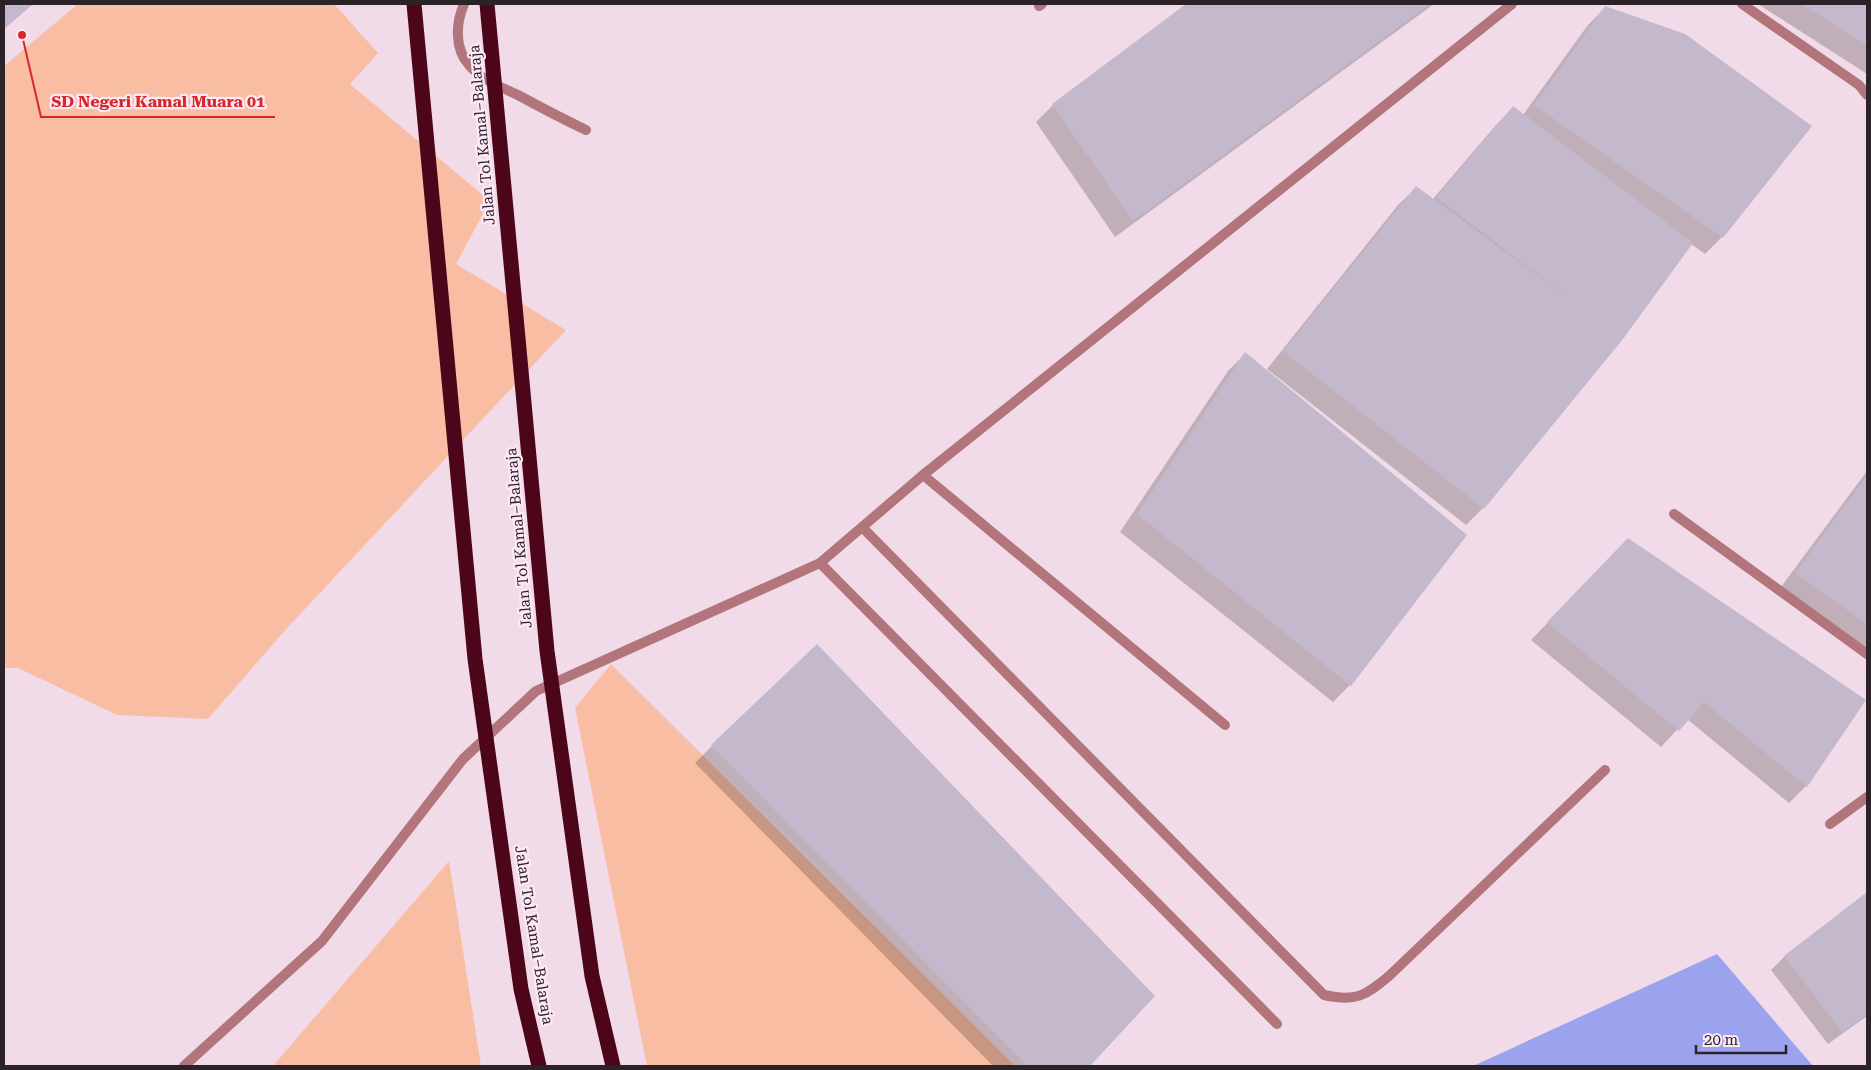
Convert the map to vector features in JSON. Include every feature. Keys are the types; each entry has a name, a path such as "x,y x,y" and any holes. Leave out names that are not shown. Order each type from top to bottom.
{"highway":[{"name":"Jalan Tol Kamal–Balaraja","path":"414,4 476,660 521,989 539,1066"},
{"name":"Jalan Tol Kamal–Balaraja","path":"487,4 548,651 592,976 613,1066"}],"street":[{"path":"464,4 457,27 461,52 468,65 495,84 586,130"},
{"path":"184,1066 322,941 463,759 536,691 820,563 923,475 1512,4"},
{"path":"1742,4 1859,85 1867,95"},
{"path":"923,475 1225,725"},
{"path":"1674,514 1867,654"},
{"path":"862,527 1324,995 1340,998 1368,993 1389,976 1604,770"},
{"path":"820,563 1277,1024"},
{"path":"1830,824 1867,797"}],"shaded area":[{"path":"78,4 334,4 378,53 350,84 490,201 456,264 566,330 288,627 208,719 117,715 18,668 4,668 4,66"},
{"path":"611,664 1015,1066 647,1066 575,708"},
{"path":"449,861 481,1066 273,1066"}],"water":[{"path":"1717,954 1813,1066 1473,1066"}],"building":[{"path":"4,4 33,4 4,28"},
{"path":"1186,4 1430,4 1133,221 1052,104"},
{"path":"1802,4 1867,4 1867,46"},
{"path":"1605,6 1685,34 1812,126 1723,238 1534,105"},
{"path":"1513,106 1693,243 1623,339 1484,509 1283,351 1416,186 1576,304 1436,197"},
{"path":"1245,352 1467,535 1351,686 1137,514"},
{"path":"1867,475 1867,624 1795,573"},
{"path":"1628,538 1866,700 1807,787 1704,702 1679,731 1547,622"},
{"path":"817,644 1155,996 1090,1066 1027,1066 711,745"},
{"path":"1867,892 1867,1014 1842,1032 1784,956"}],"place":[{"name":"SD Negeri Kamal Muara 01","path":"22,35"}]}
